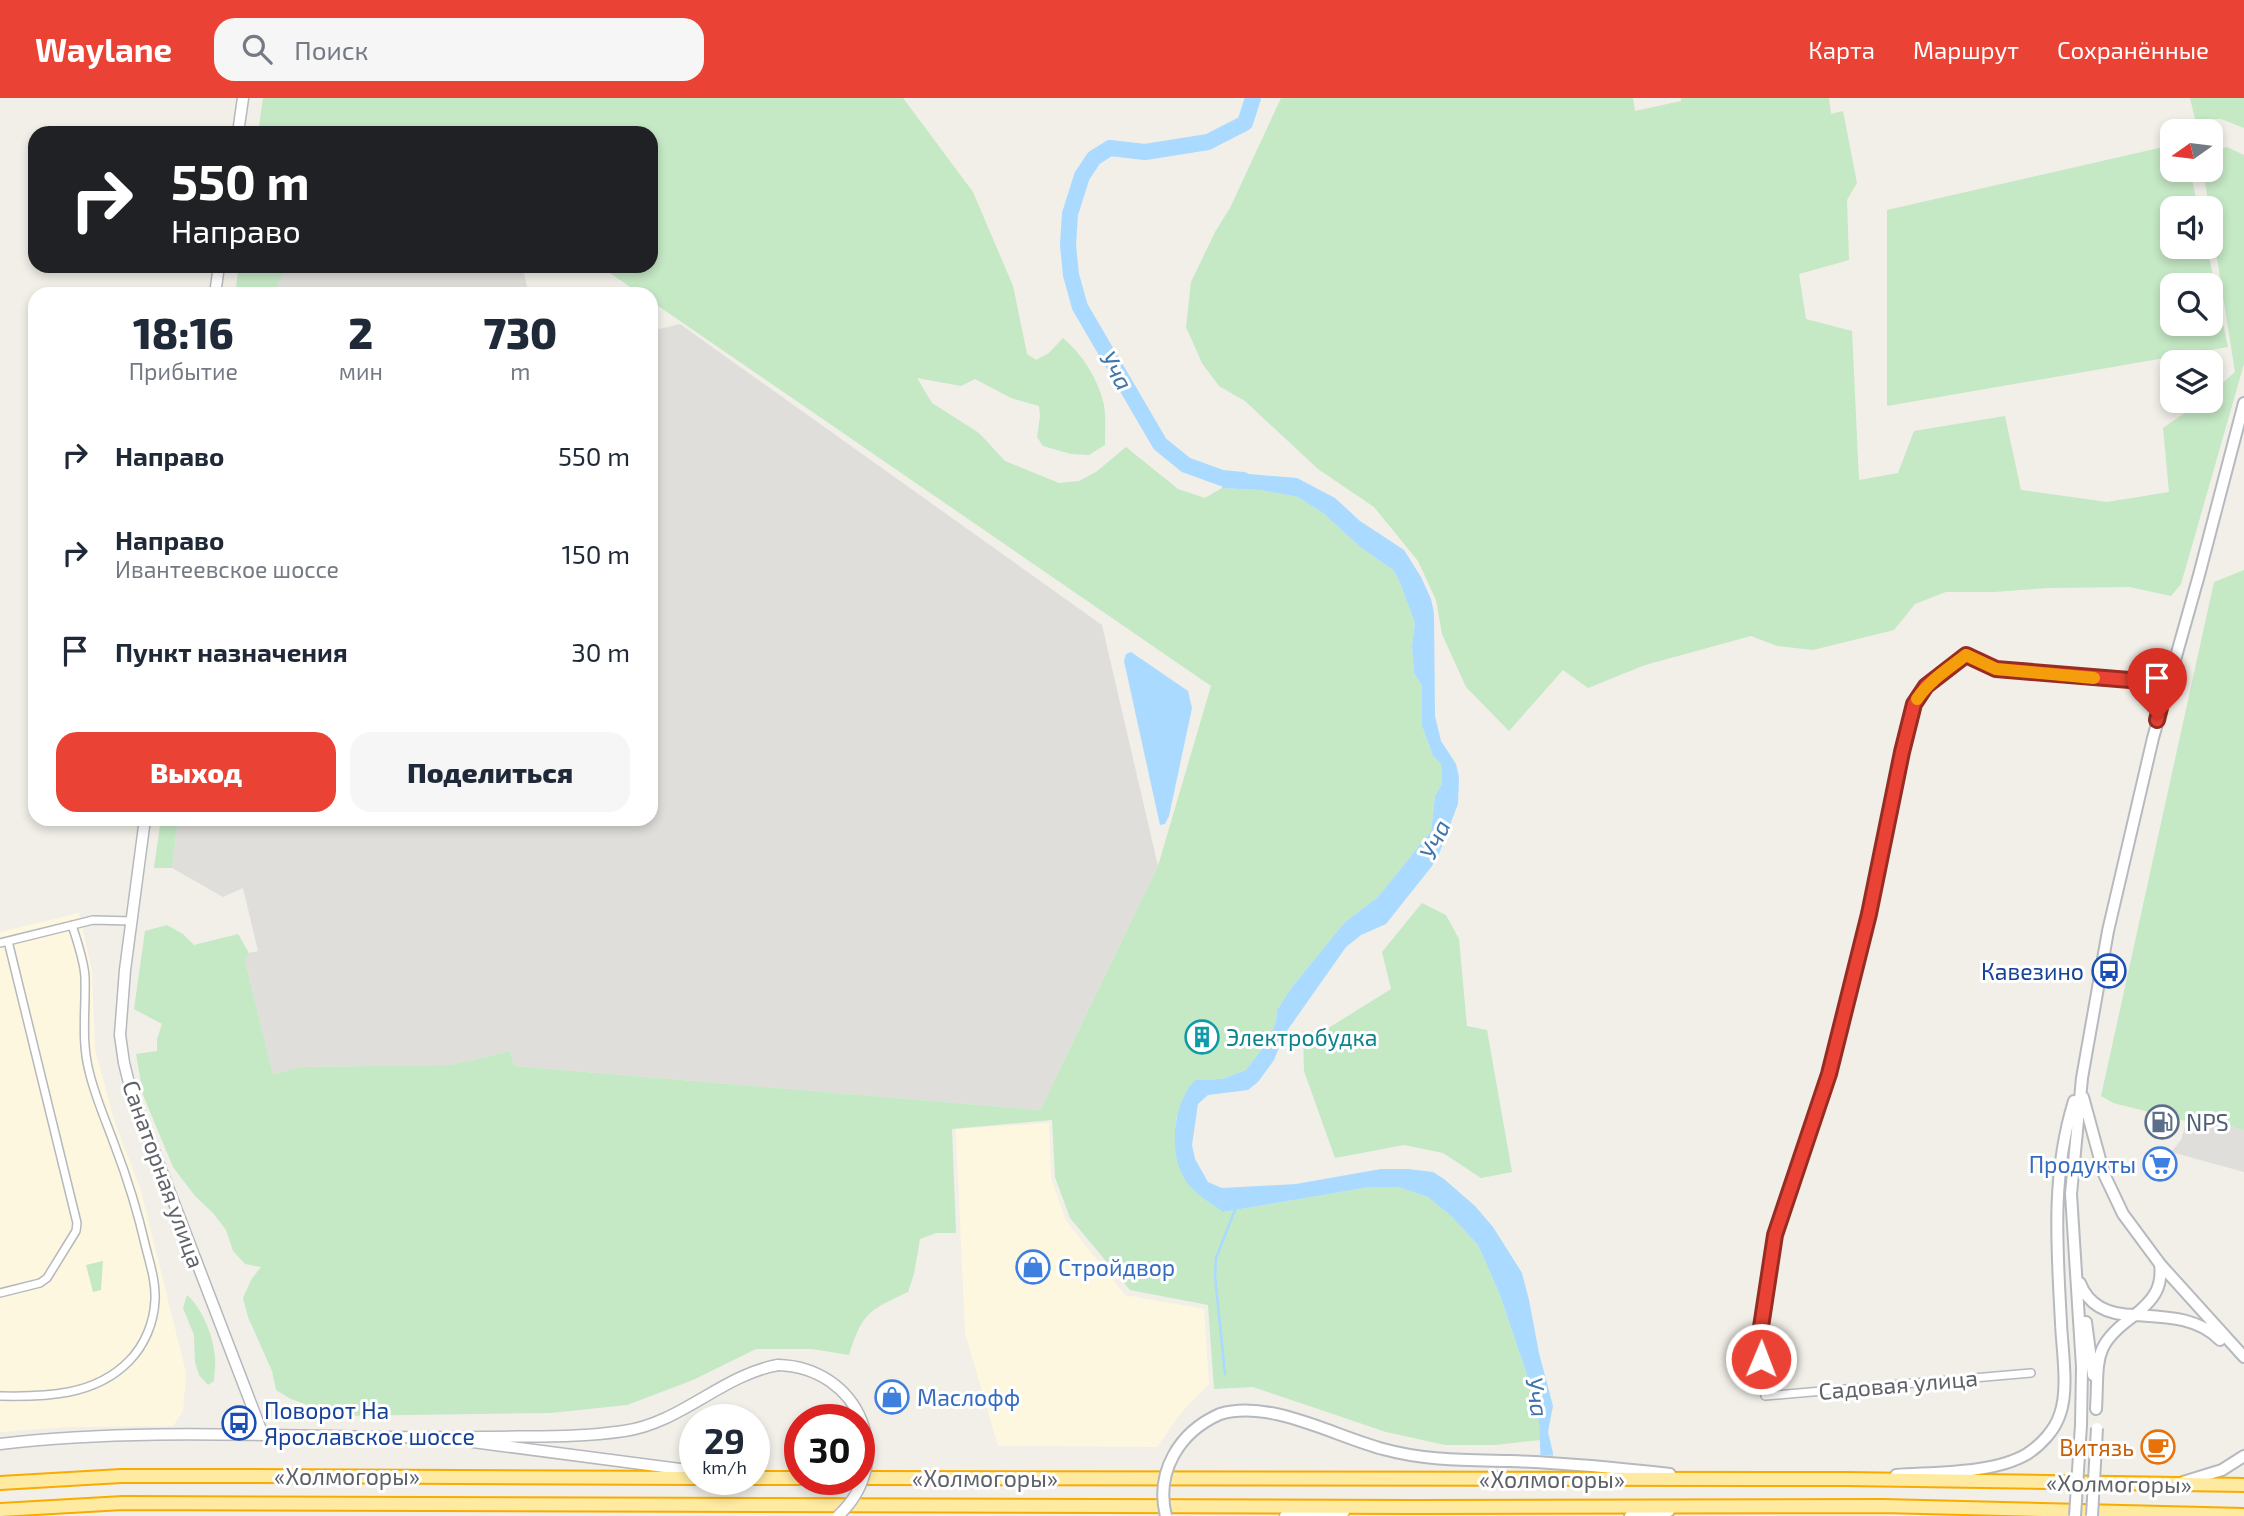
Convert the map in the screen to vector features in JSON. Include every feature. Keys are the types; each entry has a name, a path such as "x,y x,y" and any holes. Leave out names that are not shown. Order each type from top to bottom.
{"highway":[{"name":"«Холмогоры»","path":"0,1483 121,1476 679,1478"},
{"name":"«Холмогоры»","path":"875,1478 1847,1479 2244,1485"},
{"name":"«Холмогоры»","path":"0,1510 123,1503 1696,1508 1883,1506 2244,1515"}],"main road":[{"path":"2074,1516 2081,1425 2082,1367 2071,1194 2082,1078 2108,932 2166,683 2199,575 2244,403"},
{"path":"2082,1078 2089,1123 2109,1186 2129,1223 2161,1264 2244,1357"},
{"path":"1847,1479 2007,1463 2027,1453 2047,1438 2061,1413 2064,1386 2057,1179 2065,1130 2082,1078"},
{"path":"2096,1409 2098,1365 2103,1345 2115,1329 2135,1315 2155,1295 2161,1281 2161,1264"},
{"path":"2078,1278 2085,1295 2098,1307 2113,1313 2181,1320 2203,1327 2217,1336 2244,1367"},
{"path":"2078,1278 2090,1344 2096,1409 2092,1516"},
{"path":"1166,1516 1163,1501 1164,1480 1174,1452 1194,1429 1220,1414 1239,1410 1269,1411 1384,1450 1421,1458 1594,1465 1704,1479"},
{"path":"2177,1483 2222,1470 2244,1456"},
{"path":"1630,1516 1696,1508"}],"street":[{"path":"239,126 243,98"},
{"name":"Садовая улица","path":"2031,1373 1765,1396 1759,1340 1775,1235 1832,1060 1869,914 1914,704 1926,686 1966,655 1996,669 2166,683"},
{"name":"Санаторная улица","path":"144,826 120,1035 126,1072 263,1435"},
{"path":"0,1293 40,1283 47,1278 76,1231 77,1223 4,942 93,920 132,921"},
{"path":"0,1396 35,1398 86,1388 101,1382 116,1373 137,1352 152,1321 155,1298 141,1225 130,1188 96,1100 88,1069 83,1037 85,974 72,925"},
{"path":"0,1444 85,1437 263,1435 431,1438 596,1435 651,1425 760,1368 778,1365 800,1367 831,1381 848,1396 860,1415 866,1437 865,1471 858,1492 838,1516"},
{"path":"0,1438 18,1442"},
{"path":"431,1438 679,1469"},
{"path":"1285,1516 1413,1507"}],"shaded area":[{"path":"283,273 524,273 527,287 277,287"},
{"path":"680,324 1102,625 1158,866 1040,1110 514,1066 510,1051 450,1065 302,1067 273,1074 245,960 249,953 258,951 243,888 223,897 172,868 177,826 658,826 658,329"},
{"path":"79,913 92,971 95,1049 114,1120 141,1191 186,1373 183,1411 173,1426 65,1427 0,1432 0,932"},
{"path":"2188,1117 2244,1130 2244,1172 2171,1152 2181,1140"},
{"name":"Стройдвор","path":"1049,1123 1051,1178 1066,1221 1125,1295 1204,1309 1209,1384 1180,1414 1157,1447 998,1446 965,1333 956,1129"}],"green space":[{"path":"263,98 903,98 973,192 1013,286 1027,354 1036,360 1049,353 1063,338 1089,368 1104,405 1105,445 1089,455 1071,454 1043,446 1037,437 1039,406 1011,398 975,379 961,386 917,378 932,403 979,433 1005,461 1059,483 1079,481 1096,472 1126,447 1178,489 1205,498 1222,488 1260,490 1298,497 1323,513 1360,547 1393,570 1415,623 1412,645 1414,673 1422,686 1422,726 1433,756 1441,764 1442,784 1435,796 1431,831 1378,897 1345,922 1292,987 1277,1010 1276,1022 1268,1041 1246,1070 1222,1079 1195,1080 1176,1119 1175,1147 1223,1212 1370,1187 1400,1187 1428,1197 1451,1216 1478,1245 1500,1295 1529,1381 1539,1422 1540,1440 1496,1445 1445,1445 1386,1432 1253,1387 1214,1389 1208,1305 1130,1290 1070,1218 1055,1177 1052,1120 952,1129 956,1233 936,1233 920,1239 908,1292 876,1309 863,1321 849,1355 812,1349 756,1349 693,1380 627,1405 551,1413 338,1416 291,1399 276,1390 272,1371 248,1317 243,1298 251,1280 261,1267 245,1264 233,1251 226,1230 173,1167 143,1095 136,1054 157,1051 157,1039 162,1024 134,1009 145,931 167,925 183,934 194,945 238,934 249,953 245,960 273,1074 301,1067 450,1065 510,1051 514,1066 1040,1110 1158,866 1211,686 658,306 658,287 630,287 610,273 658,273 658,126 259,126"},
{"path":"1281,98 1633,98 1635,111 1681,101 1681,98 1829,98 1831,114 1843,111 1857,183 1847,200 1849,260 1799,274 1806,319 1852,331 1859,480 1898,473 1914,431 2005,416 2021,490 2107,502 2169,492 2163,428 2185,413 2223,413 2223,383 2235,372 2223,296 2223,273 2219,273 2217,259 2223,259 2223,196 2207,196 2205,182 2223,182 2223,148 2227,147 2244,155 2244,364 2181,584 2171,596 2130,587 1946,592 1915,604 1894,630 1813,650 1777,646 1751,636 1645,665 1588,688 1563,670 1509,731 1466,687 1442,634 1436,600 1418,561 1374,507 1318,469 1245,401 1219,386 1202,363 1186,327 1191,282 1230,208"},
{"path":"2190,98 2244,98 2244,128 2223,119 2195,119"},
{"path":"2160,148 2160,182 2193,182 2195,196 2160,196 2160,259 2210,259 2212,273 2160,273 2160,336 2223,336 2223,323 2228,347 2211,350 2160,350 2160,359 1887,406 1887,210"},
{"path":"238,273 283,273 277,287 236,287"},
{"path":"2244,570 2244,1130 2189,1117 2185,1121 2113,1103 2101,1096 2214,582"},
{"path":"160,826 177,826 172,868 154,868"},
{"path":"1422,903 1446,915 1459,939 1467,1026 1487,1030 1512,1172 1481,1178 1443,1153 1404,1145 1335,1158 1304,1071 1303,1031 1322,1032 1391,989 1382,952"},
{"path":"103,1261 101,1290 93,1292 86,1265"},
{"path":"187,1295 202,1315 212,1341 214,1381 208,1385 199,1375 195,1362 194,1335 183,1308"}],"water":[{"path":"1225,472 1297,478 1335,498 1360,521 1404,550 1421,577 1434,613 1435,716 1441,741 1456,764 1459,777 1458,804 1432,866 1386,924 1361,935 1346,947 1284,1035 1274,1060 1258,1082 1248,1090 1208,1095 1198,1104 1192,1145 1195,1159 1208,1182 1222,1188 1296,1184 1381,1169 1433,1172 1475,1206 1493,1227 1522,1273 1553,1406 1548,1432 1553,1453 1556,1516 1543,1516 1539,1422 1529,1381 1500,1295 1478,1245 1451,1216 1428,1197 1399,1187 1370,1187 1223,1212 1200,1196 1181,1173 1175,1146 1175,1131 1177,1116 1187,1090 1195,1080 1222,1079 1246,1070 1268,1041 1276,1022 1277,1010 1292,987 1345,922 1378,897 1431,831 1435,796 1442,784 1441,764 1433,756 1422,726 1422,686 1414,673 1412,645 1415,623 1393,570 1360,547 1323,513 1298,497 1260,490 1222,488"},
{"path":"1131,652 1188,691 1192,708 1169,816 1165,824 1160,825 1124,661 1126,654"}],"pier":[{"path":"1537,1455 1557,1456 1560,1516 1540,1516"}],"waterway":[{"name":"Уча","path":"1243,480 1222,478 1186,465 1160,444 1080,307 1071,275 1068,245 1070,214 1082,176 1094,158 1110,148 1145,152 1208,142 1245,123 1253,98"},
{"path":"1225,1374 1215,1276 1216,1258 1236,1207"}],"slow traffic":[{"path":"1917,699 1939,674 1966,655 1996,669 2094,678"}],"place":[{"name":"Кавезино","path":"2109,971"},
{"name":"Электробудка","path":"1202,1037"},
{"name":"NPS","path":"2162,1122"},
{"name":"Продукты","path":"2160,1164"},
{"name":"Стройдвор","path":"1033,1267"},
{"name":"Маслофф","path":"892,1397"},
{"name":"Поворот На Ярославское шоссе","path":"239,1423"},
{"name":"Витязь","path":"2158,1447"}],"route":[{"path":"1761,1359 1759,1340 1775,1235 1829,1074 1869,914 1914,704 1926,686 1966,655 1996,669 2166,683 2157,720"}]}
